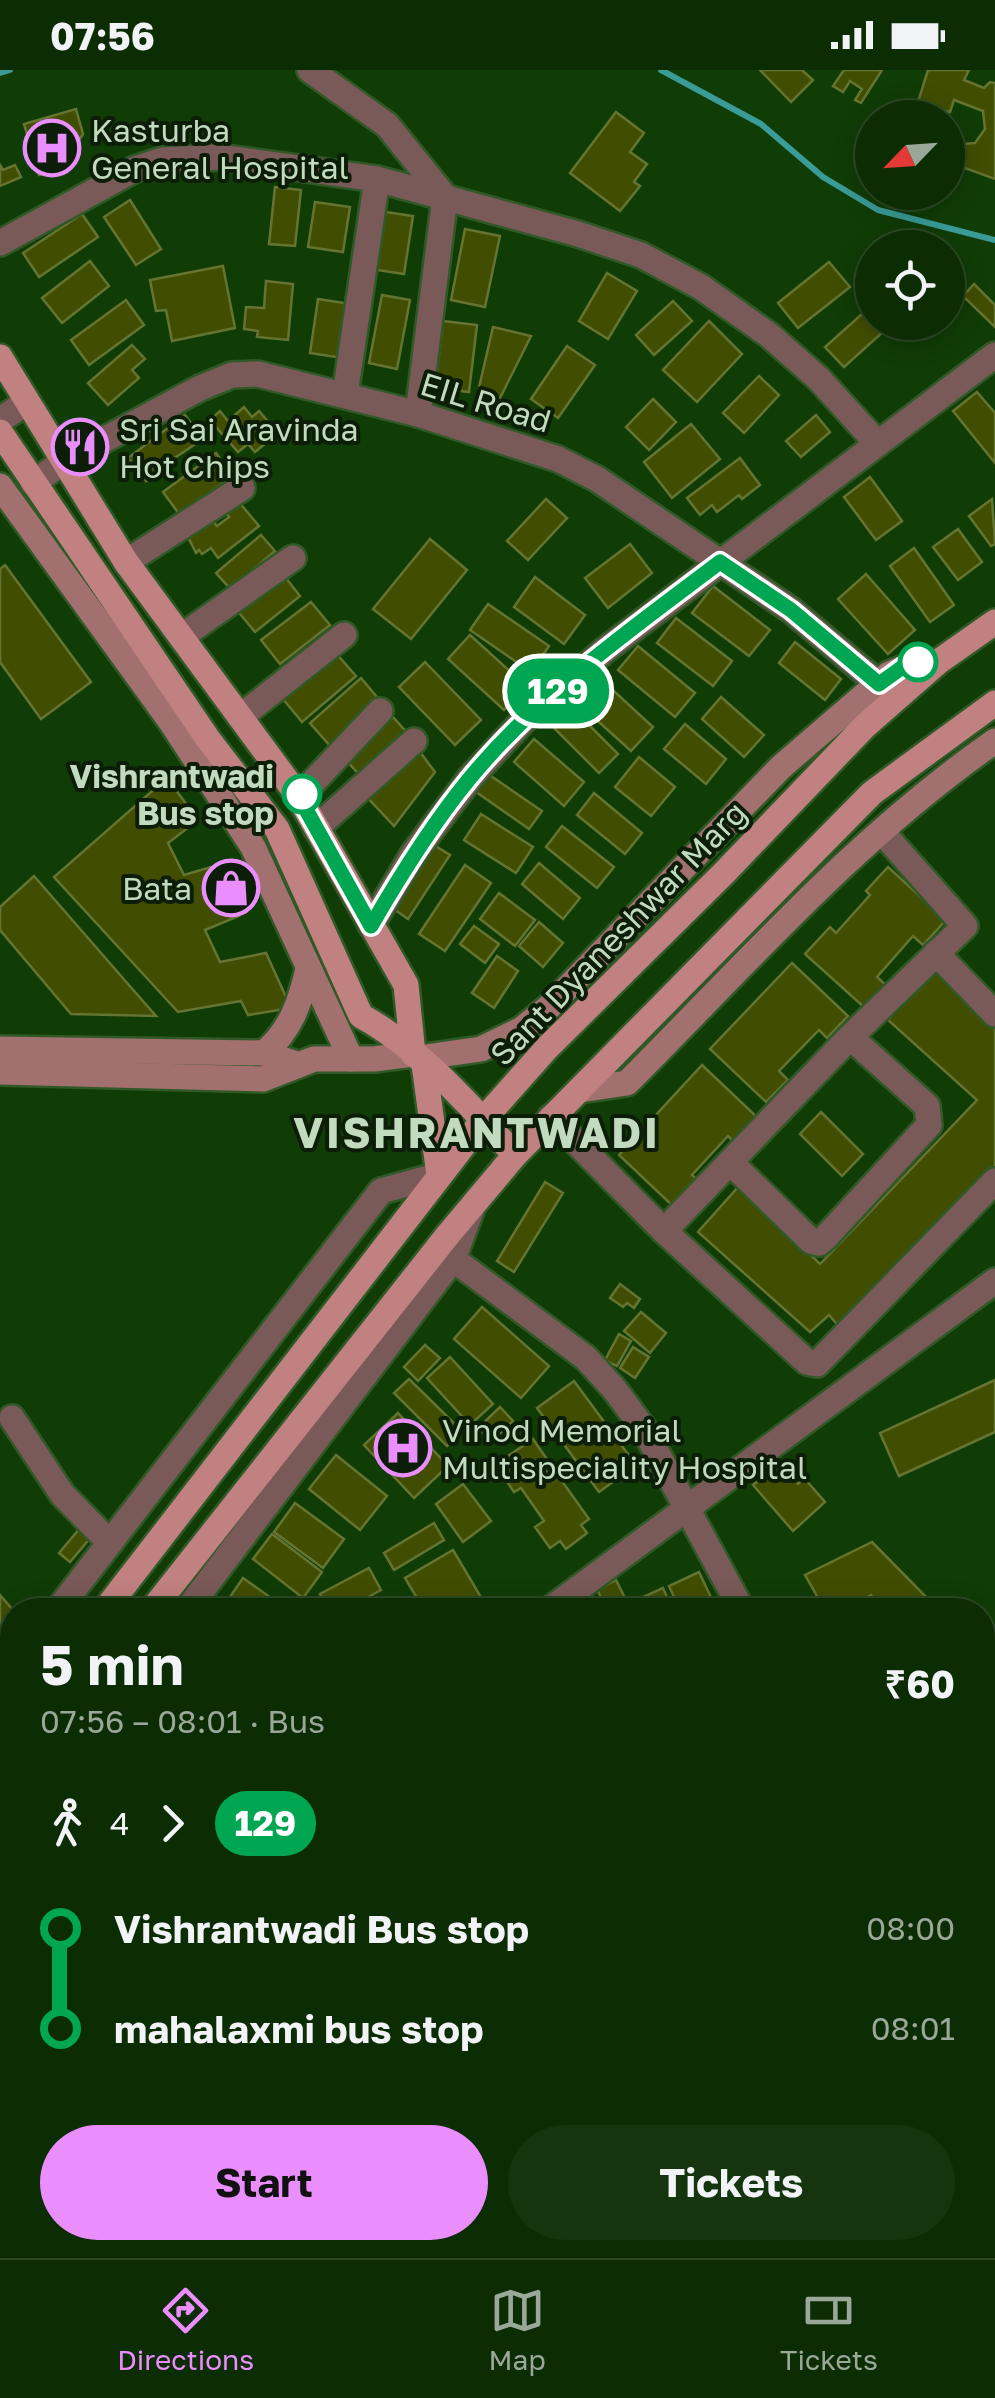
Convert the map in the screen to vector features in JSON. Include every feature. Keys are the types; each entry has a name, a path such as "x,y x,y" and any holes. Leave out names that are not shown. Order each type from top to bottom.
{"main road":[{"path":"0,357 126,562 299,797 406,985 438,1175"},
{"path":"0,432 208,739 277,829 362,1016 386,1030 418,1058 515,1155"},
{"name":"Sant Dyaneshwar Marg","path":"114,1598 482,1120 547,1048 724,873 826,764 938,662 995,622"},
{"path":"162,1598 515,1155 872,793 995,703"}],"street":[{"path":"310,70 386,125 445,197 418,414"},
{"path":"0,242 135,169 162,160 219,157 377,179 640,255 701,286 769,335 819,379 877,444"},
{"path":"345,396 377,179"},
{"path":"371,926 414,852 470,777 523,721 605,650 995,355"},
{"name":"EIL Road","path":"33,483 63,462 200,388 232,375 258,374 418,414 558,460 598,480 791,610 879,684"},
{"path":"0,420 27,402"},
{"path":"0,486 171,722 253,847 350,1059"},
{"path":"126,562 242,488"},
{"path":"181,636 293,558"},
{"path":"240,717 344,635"},
{"path":"0,1072 263,1079 314,1059 418,1058 481,1050 522,1029 549,1008 781,767 904,666 938,662"},
{"path":"299,797 380,712"},
{"path":"580,1090 627,1083 882,832 995,740"},
{"path":"316,828 414,741"},
{"path":"664,1230 850,1037 965,926 882,832"},
{"path":"936,954 995,1014"},
{"path":"264,1053 282,1038 300,1005 308,968"},
{"path":"730,1163 811,1241 820,1243 826,1237 929,1125 927,1106 850,1037"},
{"path":"0,1049 264,1053 297,1064"},
{"path":"552,1117 664,1230 807,1362 816,1364 995,1180"},
{"path":"67,1598 381,1191 438,1175"},
{"path":"195,1598 453,1259 472,1206"},
{"path":"453,1259 586,1358 644,1430 735,1598"},
{"path":"566,1598 995,1280"},
{"path":"12,1418 62,1494 110,1543"}],"building":[{"path":"760,70 802,70 813,80 791,102"},
{"path":"844,70 882,70 863,100 855,100 862,89 850,81 843,92 833,86"},
{"path":"928,70 969,70 964,80 984,88 995,83 995,179 965,168 965,144 975,143 985,129 983,111 965,104 965,100 919,100"},
{"path":"76,109 83,134 61,168 39,175 24,124"},
{"path":"616,112 644,133 630,152 647,164 634,182 640,186 620,211 570,173"},
{"path":"0,165 3,170 15,165 21,177 0,186"},
{"path":"275,187 301,190 295,246 269,244"},
{"path":"130,200 161,249 136,265 104,217"},
{"path":"315,202 350,207 343,252 308,247"},
{"path":"379,211 413,216 404,274 371,269"},
{"path":"82,214 98,237 39,277 23,253"},
{"path":"465,229 500,236 485,307 451,300"},
{"path":"90,261 109,286 62,323 42,298"},
{"path":"829,262 850,287 798,328 778,303"},
{"path":"223,266 235,328 172,341 166,310 156,311 150,280"},
{"path":"607,273 637,291 608,339 579,321"},
{"path":"266,281 293,284 288,340 257,337 258,331 244,329 246,307 264,308"},
{"path":"974,284 995,305 995,327 965,298"},
{"path":"382,295 410,300 397,369 369,363"},
{"path":"318,299 351,304 343,358 310,353"},
{"path":"126,300 144,325 89,365 71,340"},
{"path":"673,301 692,321 654,355 636,335"},
{"path":"855,320 855,340 874,340 844,367 825,347"},
{"path":"443,321 477,325 469,392 435,388"},
{"path":"709,321 742,354 697,402 663,370"},
{"path":"493,327 531,336 499,400 478,392"},
{"path":"132,345 145,359 132,370 139,378 108,405 88,383"},
{"path":"567,346 595,365 558,418 531,399"},
{"path":"759,376 779,395 744,433 723,413"},
{"path":"977,392 995,413 995,463 953,411"},
{"path":"653,399 676,422 649,450 626,427"},
{"path":"244,407 252,417 259,411 278,433 255,452 248,444 238,452 210,420 220,411 228,421"},
{"path":"185,415 203,439 146,481 138,464 135,467 128,458"},
{"path":"816,415 830,432 801,457 786,441"},
{"path":"691,424 720,459 672,498 644,462"},
{"path":"216,453 233,476 195,503 198,506 182,518 163,492"},
{"path":"740,458 760,485 717,512 712,505 700,515 687,498"},
{"path":"870,477 902,521 876,540 844,497"},
{"path":"546,499 567,518 528,560 507,541"},
{"path":"992,499 995,544 991,546 969,516"},
{"path":"238,501 259,526 218,558 211,548 196,553 188,537 211,519 217,526 229,517 225,511"},
{"path":"958,529 982,562 958,580 933,547"},
{"path":"261,535 275,551 247,575 234,593 216,573"},
{"path":"430,539 467,570 411,639 373,609"},
{"path":"630,544 652,573 608,608 585,578"},
{"path":"914,548 954,605 930,622 890,566"},
{"path":"5,565 91,682 41,719 0,662 0,569"},
{"path":"282,573 300,596 255,632 236,609"},
{"path":"866,574 915,630 888,654 838,599"},
{"path":"535,577 585,615 564,644 514,607"},
{"path":"713,586 770,630 749,656 692,613"},
{"path":"311,602 330,625 280,664 261,640"},
{"path":"488,604 549,646 531,672 470,630"},
{"path":"676,618 732,661 713,686 657,643"},
{"path":"470,635 526,686 504,710 448,659"},
{"path":"795,642 841,679 825,700 779,663"},
{"path":"638,646 695,693 675,717 618,670"},
{"path":"335,652 356,676 302,722 282,698"},
{"path":"425,662 481,720 455,745 399,687"},
{"path":"361,678 381,702 331,747 310,723"},
{"path":"603,681 653,727 631,751 581,706"},
{"path":"721,697 764,735 744,757 702,719"},
{"path":"571,707 618,754 599,773 552,726"},
{"path":"393,717 410,736 363,779 346,760"},
{"path":"685,724 726,759 706,784 664,749"},
{"path":"534,739 584,782 564,806 514,762"},
{"path":"420,752 435,772 394,826 367,797"},
{"path":"639,757 675,787 651,816 615,787"},
{"path":"488,774 542,811 529,829 476,792"},
{"path":"167,778 198,820 168,843 184,875 211,867 239,916 205,930 220,962 266,953 291,1008 248,1015 241,1001 178,1012 54,877"},
{"path":"594,793 642,833 625,854 577,815"},
{"path":"481,814 533,847 516,873 464,840"},
{"path":"562,826 614,867 597,888 546,847"},
{"path":"429,842 450,855 408,919 388,905"},
{"path":"539,863 580,898 563,919 522,884"},
{"path":"465,865 491,883 445,951 419,934"},
{"path":"888,867 946,920 923,945 913,936 877,977 887,986 866,1009 805,954 830,927 836,933 870,895 866,891"},
{"path":"34,876 156,1016 71,1014 0,930 0,907"},
{"path":"499,893 535,920 515,946 480,919"},
{"path":"539,922 563,943 543,967 519,946"},
{"path":"474,926 499,944 485,963 460,944"},
{"path":"497,956 518,971 494,1008 472,993"},
{"path":"792,963 848,1016 827,1038 819,1030 779,1071 788,1080 766,1102 710,1049"},
{"path":"933,969 995,1025 995,1172 842,1330 829,1315 810,1332 698,1232 739,1186 820,1264 977,1100 888,1020"},
{"path":"702,1065 760,1120 737,1145 728,1136 692,1175 701,1184 677,1210 619,1155"},
{"path":"821,1112 863,1154 842,1176 800,1134"},
{"path":"545,1182 563,1193 514,1272 497,1261"},
{"path":"620,1284 640,1299 634,1308 627,1303 623,1307 610,1298"},
{"path":"482,1307 549,1366 521,1398 454,1339"},
{"path":"641,1312 666,1333 650,1353 624,1331"},
{"path":"619,1334 631,1341 617,1366 605,1360"},
{"path":"425,1345 440,1358 418,1381 404,1367"},
{"path":"633,1347 649,1357 635,1378 620,1368"},
{"path":"450,1357 493,1404 470,1425 427,1378"},
{"path":"409,1379 462,1431 447,1446 394,1393"},
{"path":"995,1380 995,1432 899,1476 880,1433"},
{"path":"574,1381 636,1465 599,1492 537,1408"},
{"path":"500,1407 513,1421 491,1442 478,1428"},
{"path":"398,1413 448,1466 414,1498 364,1445"},
{"path":"533,1439 549,1462 543,1467 553,1481 559,1477 589,1519 581,1525 587,1533 566,1549 560,1541 550,1548 535,1527 544,1521 521,1488 514,1492 501,1473 511,1466 505,1458"},
{"path":"336,1455 387,1496 360,1530 309,1489"},
{"path":"780,1463 798,1484 804,1478 825,1502 793,1531 753,1485"},
{"path":"463,1484 491,1521 463,1542 436,1504"},
{"path":"295,1503 344,1539 323,1568 274,1532"},
{"path":"434,1523 444,1540 394,1570 384,1553"},
{"path":"81,1527 92,1536 70,1562 59,1553"},
{"path":"272,1534 322,1572 303,1598 253,1559"},
{"path":"872,1542 927,1598 818,1598 805,1575"},
{"path":"453,1550 481,1598 417,1598 405,1578"},
{"path":"369,1568 381,1590 366,1598 322,1598 320,1594"},
{"path":"699,1572 711,1598 674,1598 669,1586"},
{"path":"243,1578 271,1598 229,1598"},
{"path":"616,1580 625,1598 601,1598 597,1589"},
{"path":"663,1588 668,1598 641,1598"}],"waterway":[{"path":"0,73 10,70"},
{"path":"661,70 761,124 823,177 878,210 995,240"}],"bus line":[{"name":"129","path":"302,794 299,797 371,926 414,852 470,777 523,721 605,650 720,562 791,610 879,684 889,674 918,662"}],"place":[{"name":"Kasturba General Hospital","path":"52,148"},
{"name":"Sri Sai Aravinda Hot Chips","path":"80,447"},
{"name":"Vishrantwadi Bus stop","path":"302,794"},
{"name":"Bata","path":"231,888"},
{"name":"Vinod Memorial Multispeciality Hospital","path":"403,1448"}],"district":[{"name":"VISHRANTWADI","path":"477,1132"}]}
